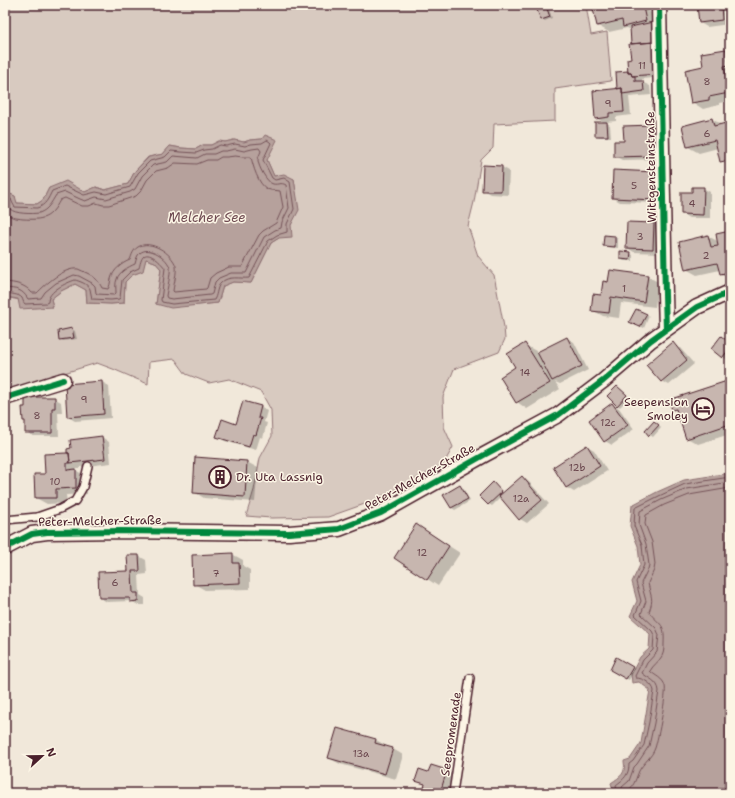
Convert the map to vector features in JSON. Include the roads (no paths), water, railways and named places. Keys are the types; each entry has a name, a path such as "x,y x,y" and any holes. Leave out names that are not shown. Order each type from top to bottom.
{"street":[{"name":"Wittgensteinstraße","path":"658,5 666,329"},
{"name":"Peter-Melcher-Straße","path":"5,548 32,534 47,532 120,530 289,533 339,529 381,513 558,415 603,381 666,329 697,307 730,292"},
{"path":"5,398 63,380"}],"lane":[{"name":"Peter-Melcher-Straße","path":"5,520 37,517 60,509 75,501 83,487 88,466"},
{"name":"Seepromenade","path":"453,793 470,678"}],"water":[{"name":"Melcher See","path":"265,135 277,140 267,160 274,176 284,174 294,179 299,210 291,225 292,237 279,238 271,243 251,283 233,282 223,286 218,303 171,308 156,304 161,269 155,262 146,259 143,271 132,275 125,282 124,303 87,303 86,290 75,284 61,291 51,299 53,307 20,309 18,299 5,297 5,192 15,196 17,203 37,204 43,200 49,188 66,181 85,192 96,187 105,190 128,184 135,171 149,157 163,154 170,146 196,149 203,145 211,145 219,141 225,142 234,140 244,142 262,139"},
{"path":"730,473 730,793 614,793 611,783 622,774 624,769 624,761 630,759 641,743 650,690 639,682 632,683 631,674 640,657 649,649 650,634 630,616 637,601 632,582 640,565 638,546 630,526 632,505 684,480"}],"place":[{"name":"Seepension Smoley","path":"703,409"},
{"name":"Dr. Uta Lassnig","path":"220,477"}]}
